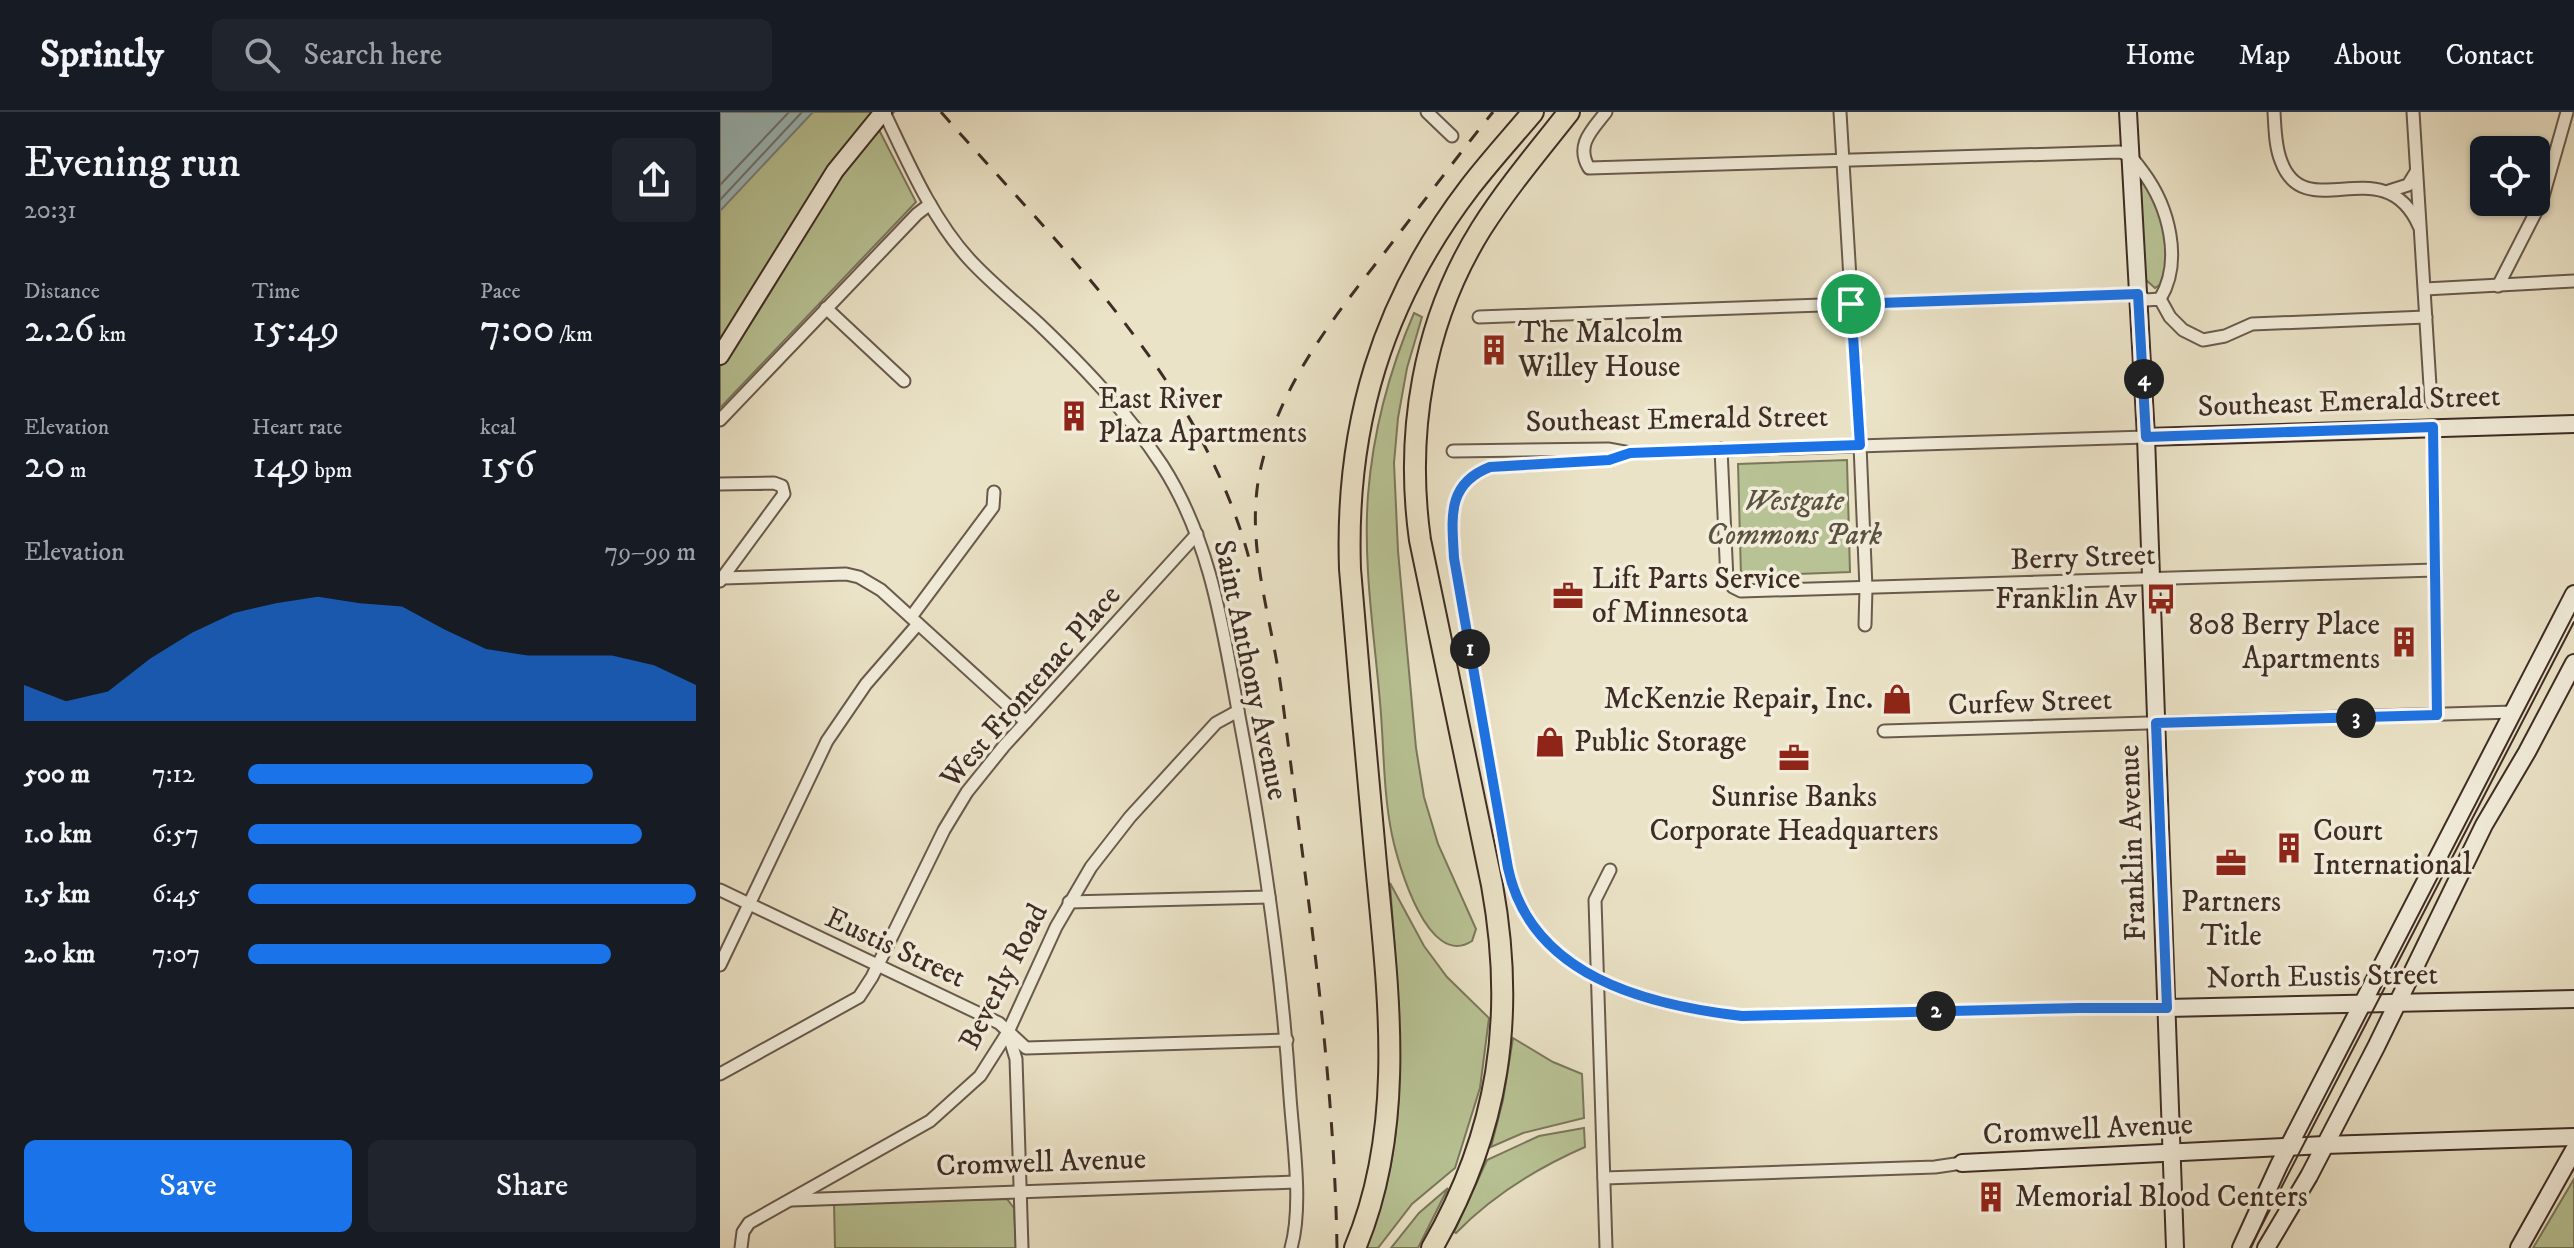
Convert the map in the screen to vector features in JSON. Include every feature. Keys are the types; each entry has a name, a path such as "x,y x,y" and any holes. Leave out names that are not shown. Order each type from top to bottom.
{"highway":[{"path":"1355,1248 1380,1172 1390,1075 1380,904 1350,569 1352,465 1369,382 1383,340 1407,286 1469,188 1533,112"},
{"path":"1432,1248 1478,1152 1491,1105 1503,1025 1503,967 1492,885 1421,551 1414,496 1415,429 1431,346 1468,252 1510,188 1569,112"}],"main road":[{"path":"720,356 835,171 884,112"},
{"name":"Franklin Avenue","path":"2128,112 2152,580 2175,1248"},
{"name":"Southeast Emerald Street","path":"2146,437 2574,424"},
{"path":"2241,1248 2303,1117 2574,594"},
{"path":"2266,1248 2376,1047 2478,838 2574,663"},
{"name":"North Eustis Street","path":"2167,1008 2574,999"},
{"name":"Cromwell Avenue","path":"1962,1163 2324,1145 2574,1137"},
{"path":"2519,1248 2574,1150"}],"street":[{"name":"Saint Anthony Avenue","path":"884,112 930,204 968,258 1096,380 1127,416 1170,478 1197,534 1217,600 1255,799 1269,897 1287,1040 1295,1182 1295,1231 1291,1248"},
{"path":"1427,112 1452,136"},
{"path":"1606,112 1587,135 1582,148 1583,159 1589,168 2120,152 2130,155 2150,181 2170,234 2171,275 2160,299"},
{"path":"1840,112 1860,445 1865,625"},
{"path":"2274,112 2279,154 2286,172 2302,186 2322,190 2363,187 2389,191 2408,185 2416,172"},
{"path":"2413,112 2431,402"},
{"path":"2498,286 2542,200 2567,112"},
{"path":"2389,191 2407,207 2421,231"},
{"path":"720,420 930,204"},
{"path":"2425,289 2574,281"},
{"path":"1479,317 2138,294 2146,300 2160,299"},
{"path":"2160,299 2170,317 2183,330 2203,340 2225,336 2252,324 2426,317"},
{"path":"826,308 904,381"},
{"path":"2433,427 2437,715"},
{"name":"Southeast Emerald Street","path":"1453,451 1608,449 1630,453 2146,437"},
{"name":"Berry Street","path":"1721,449 1727,580 1741,591 2435,570"},
{"name":"North Eustis Street","path":"1630,453 1609,460 1490,467 1474,474 1461,485 1456,497 1452,521 1456,571 1512,886 1524,915 1542,939 1567,961 1597,978 1687,1008 1772,1017 2167,1008"},
{"path":"720,484 774,483 782,486 784,494 721,580"},
{"path":"720,965 827,741 993,507 994,492"},
{"name":"West Frontenac Place","path":"720,1074 859,997 950,819 983,770 1197,534"},
{"path":"721,580 846,574 872,583 1026,722"},
{"name":"Beverly Road","path":"741,1248 743,1232 749,1223 930,1121 980,1076 1008,1032 1069,902 1091,867 1130,817 1216,723 1238,711"},
{"name":"Curfew Street","path":"1884,731 2513,712"},
{"path":"1606,1248 1595,900 1610,870"},
{"name":"Eustis Street","path":"720,890 999,1023 1026,1048 1287,1040"},
{"path":"1069,902 1269,897"},
{"path":"1008,1032 1016,1059 1022,1248"},
{"name":"Cromwell Avenue","path":"1604,1174 1935,1167 1962,1163"},
{"name":"Cromwell Avenue","path":"789,1200 1295,1182"}],"green space":[{"path":"806,112 894,112 878,128 916,202 720,408 720,207"},
{"path":"2145,183 2161,221 2168,254 2163,280 2155,288 2146,280 2138,188 2139,184"},
{"path":"1414,313 1422,317 1407,368 1394,463 1398,551 1416,748 1424,797 1438,844 1476,929 1472,941 1456,946 1442,941 1418,910 1408,889 1392,835 1385,785 1368,573 1368,495 1378,425 1397,357"},
{"name":"Westgate Commons Park","path":"1847,460 1850,572 1741,576 1738,464"},
{"path":"1390,883 1424,946 1447,977 1489,1018 1480,1088 1455,1168 1412,1204 1378,1248 1366,1248 1382,1204 1398,1114 1399,1022"},
{"path":"1513,1038 1553,1062 1582,1074 1584,1118 1523,1133 1491,1147 1503,1100"},
{"path":"1584,1128 1585,1147 1516,1184 1454,1232 1487,1160 1539,1136"},
{"path":"2574,1179 2574,1248 2533,1248"},
{"path":"1448,1188 1418,1248 1391,1248 1419,1213"},
{"path":"1007,1199 1014,1208 1016,1248 835,1248 834,1203"}],"water":[{"path":"720,112 813,112 720,211"}],"tram line":[{"path":"2250,1248 2574,622"}],"railway":[{"path":"941,112 1079,267 1163,376 1198,434 1228,496 1250,562"},
{"path":"1337,1248 1330,1109 1317,971 1278,667 1257,553 1256,496 1270,436 1295,379 1311,353 1346,302 1493,112"}],"place":[{"name":"The Malcolm Willey House","path":"1494,350"},
{"name":"East River Plaza Apartments","path":"1074,416"},
{"name":"Lift Parts Service of Minnesota","path":"1568,596"},
{"name":"Franklin Av","path":"2161,599"},
{"name":"808 Berry Place Apartments","path":"2404,642"},
{"name":"McKenzie Repair, Inc.","path":"1897,699"},
{"name":"Public Storage","path":"1550,742"},
{"name":"Sunrise Banks Corporate Headquarters","path":"1794,758"},
{"name":"Court International","path":"2289,848"},
{"name":"Partners Title","path":"2231,863"},
{"name":"Memorial Blood Centers","path":"1991,1197"}],"route":[{"path":"2138,294 2146,437 2433,427 2437,715 2156,723 2167,1008 1772,1017 1687,1008 1625,990 1567,961 1532,927 1517,900 1508,868 1454,558 1452,521 1461,485 1474,474 1490,467 1609,460 1630,453 1860,445 1851,304 2138,294"}]}
